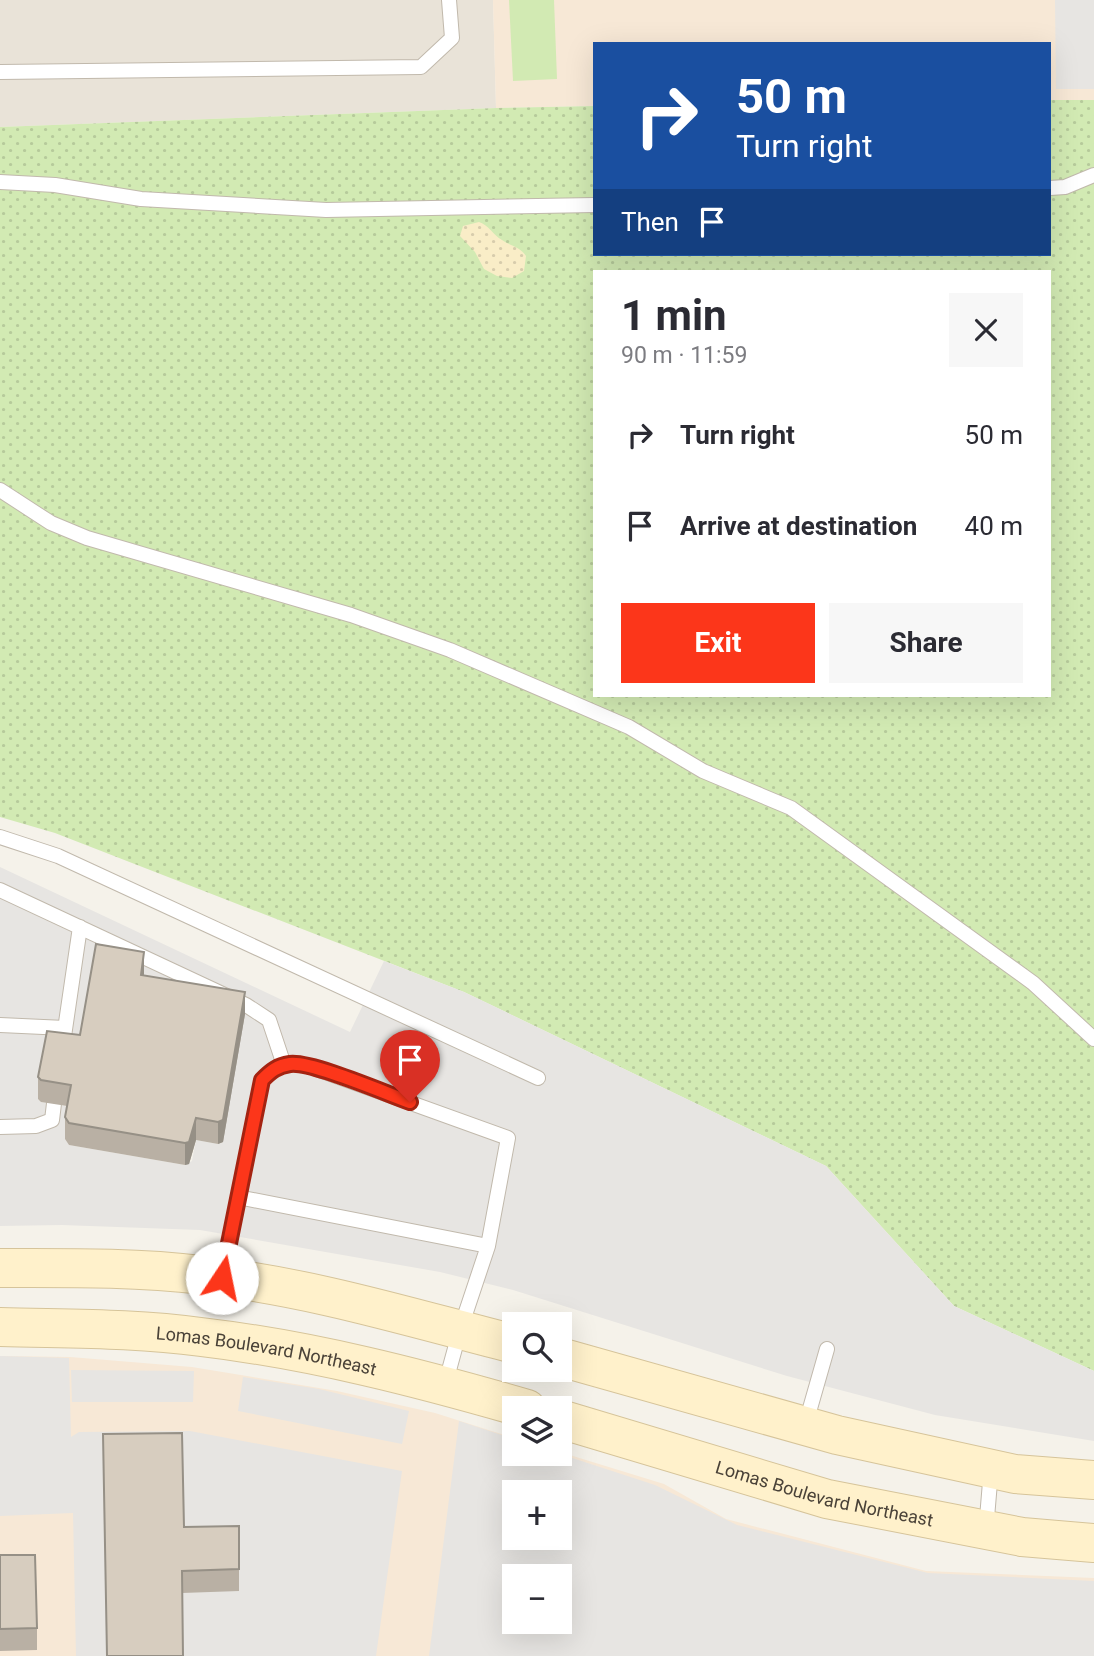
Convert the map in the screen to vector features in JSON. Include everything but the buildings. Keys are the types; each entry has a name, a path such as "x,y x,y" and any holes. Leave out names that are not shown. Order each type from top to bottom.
{"main road":[{"path":"0,1268 101,1268 222,1278 324,1296 502,1341"},
{"name":"Lomas Boulevard Northeast","path":"0,1327 92,1329 200,1336 312,1353 502,1402"},
{"path":"572,1360 837,1435 1015,1474 1094,1480"},
{"name":"Lomas Boulevard Northeast","path":"572,1423 827,1499 1022,1537 1094,1543"}],"lane":[{"path":"0,72 421,67 452,38 449,0"},
{"path":"1051,188 1065,187 1094,175"},
{"path":"0,182 55,185 141,199 326,210 593,205"},
{"path":"0,490 51,523 87,538 351,615 450,650 629,727 703,771 792,808 1032,983 1094,1039"},
{"path":"0,837 58,856 538,1078"},
{"path":"0,890 246,1005 269,1020 284,1065"},
{"path":"0,1127 36,1126 52,1120 79,927"},
{"path":"0,1025 65,1028"},
{"path":"222,1278 262,1080 274,1068 293,1063 311,1067 508,1138 488,1246 460,1330 445,1386"},
{"path":"239,1197 488,1246"},
{"path":"805,1426 827,1349"},
{"path":"986,1530 991,1468"}],"shaded area":[{"path":"0,0 493,0 496,108 0,127"},
{"path":"493,0 1094,0 1094,100 1051,100 1051,42 593,42 593,106 496,108"},
{"path":"1055,0 1094,0 1094,89 1056,89"},
{"path":"0,867 350,1032 384,961 464,992 826,1166 954,1306 1094,1371 1094,1441 935,1415 787,1376 513,1290 440,1272 200,1230 62,1225 0,1226","holes":["80,1057 223,1142 218,1144 196,1140 192,1161 185,1165 69,1145 65,1139 71,1107 41,1102 38,1099"]},
{"path":"0,1356 70,1357 192,1367 337,1391 435,1413 502,1434 502,1466 572,1466 572,1456 664,1484 726,1519 926,1571 1094,1578 1094,1656 0,1656"},
{"path":"0,1356 69,1358 71,1437 79,1432 190,1431 402,1471 376,1656 183,1656 182,1456 107,1656 76,1656 73,1513 0,1516"},
{"path":"71,1370 194,1371 193,1402 72,1402"},
{"path":"243,1377 319,1389 409,1411 402,1444 238,1411"},
{"path":"459,1421 502,1435 502,1466 572,1466 572,1458 655,1485 737,1525 928,1573 1094,1581 1094,1656 429,1656"}],"green space":[{"path":"509,0 554,0 557,79 513,81"},
{"path":"1051,100 1094,100 1094,1371 954,1306 826,1166 464,992 55,833 0,817 0,127 593,106 593,256 1051,256"}],"sand":[{"path":"479,222 524,253 524,271 512,278 497,276 484,269 475,252 460,236 463,226"}],"route":[{"path":"222,1278 262,1080 274,1068 293,1063 311,1067 410,1102"}]}
